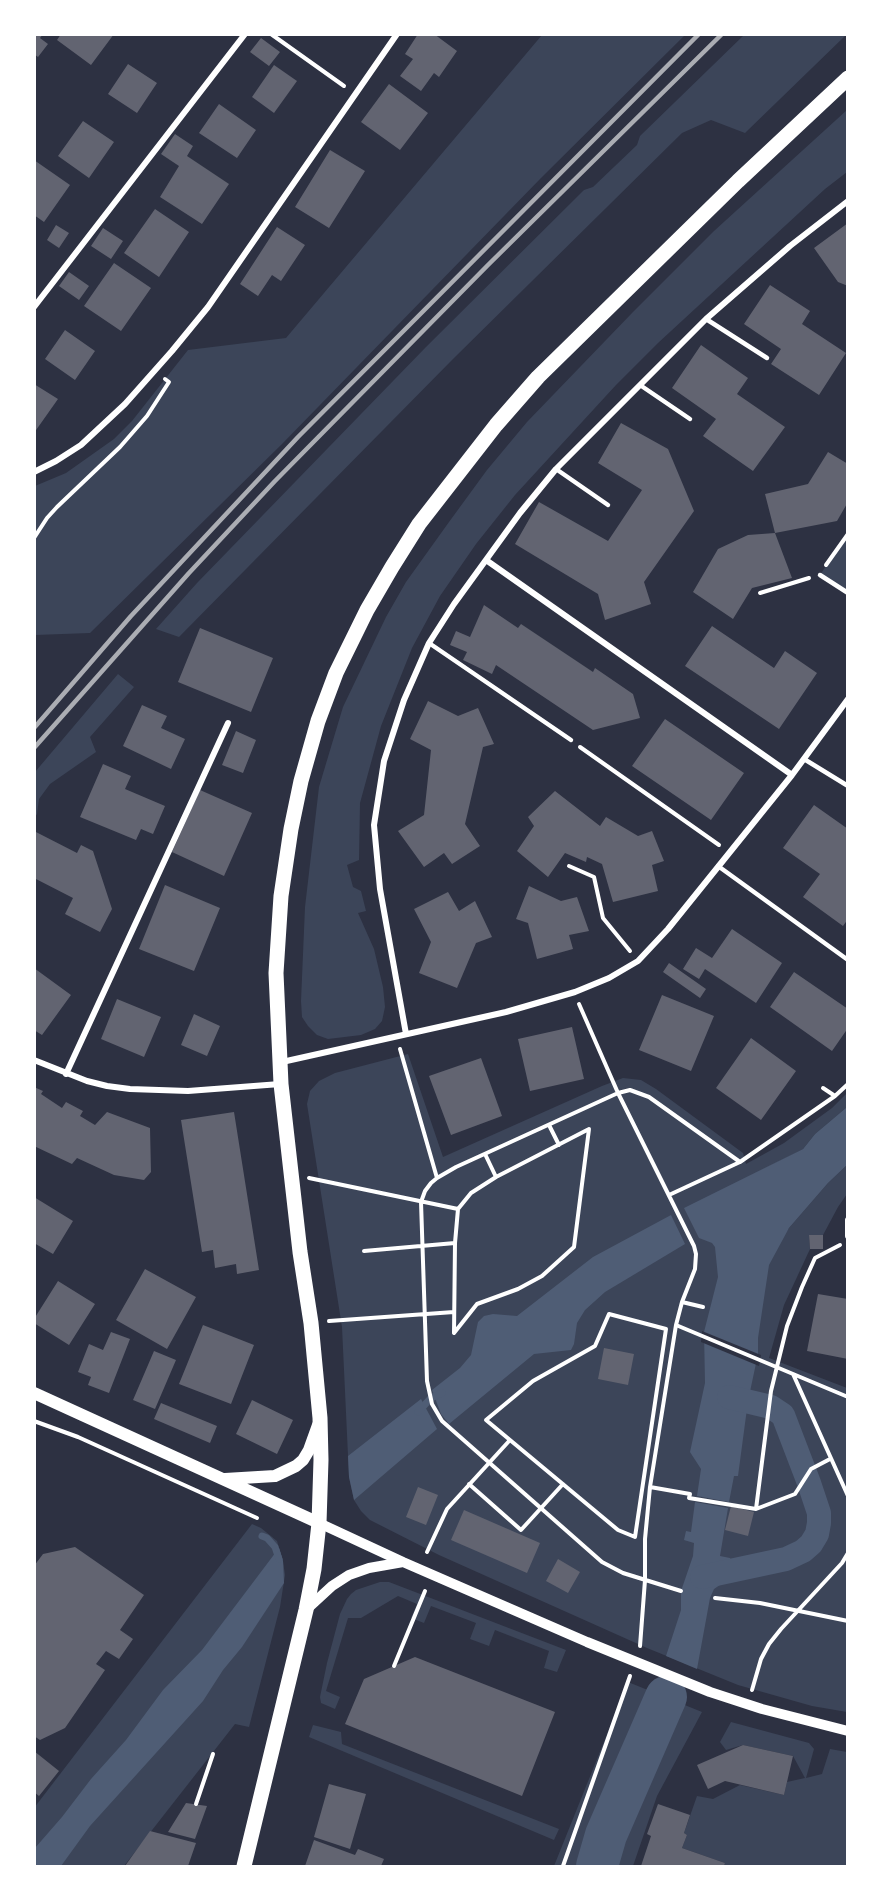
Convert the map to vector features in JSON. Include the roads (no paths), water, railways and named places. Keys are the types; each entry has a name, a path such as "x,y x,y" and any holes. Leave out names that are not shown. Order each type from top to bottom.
{"main road":[{"path":"244,1866 306,1610 319,1523 320,1418 311,1323 280,1084 276,993 277,934 283,874 308,753 328,693 387,575 419,524 496,425 538,377 744,175 848,78"},
{"path":"34,1393 319,1523"},
{"path":"223,1479 275,1476 296,1466 309,1450 320,1418"}],"street":[{"path":"34,307 245,34"},
{"path":"34,472 81,445 156,371 208,307 397,34"},
{"path":"406,1034 380,889 374,825 384,761 405,700 429,643 454,604 520,513 556,469 706,319 790,246 848,201"},
{"path":"486,560 792,775"},
{"path":"279,1063 506,1012 575,992 609,978 638,961 668,929 792,775 848,699"},
{"path":"66,1074 228,723"},
{"path":"34,1059 66,1074 107,1086 156,1091 208,1090 280,1084"},
{"path":"848,1220 846,1228 848,1236"},
{"path":"319,1523 403,1562 639,1664 710,1692 747,1705 848,1731"},
{"path":"306,1610 332,1586 349,1575 369,1568 403,1562"}],"lane":[{"path":"706,319 767,358"},
{"path":"640,385 690,419"},
{"path":"556,469 608,505"},
{"path":"820,574 848,593"},
{"path":"429,643 571,740"},
{"path":"804,759 848,786"},
{"path":"717,866 848,960"}],"waterway":[{"path":"418,1412 431,1398 442,1393"},
{"path":"702,1577 786,1559 803,1551 811,1544 817,1534 819,1523 819,1513 783,1415 771,1407 729,1397"},
{"path":"262,1536 275,1547 279,1559"},
{"path":"597,1866 606,1835 666,1697"}],"railway":[{"path":"34,728 131,616 298,437 699,34"},
{"path":"34,748 189,573 275,481 488,265 722,34"}]}
